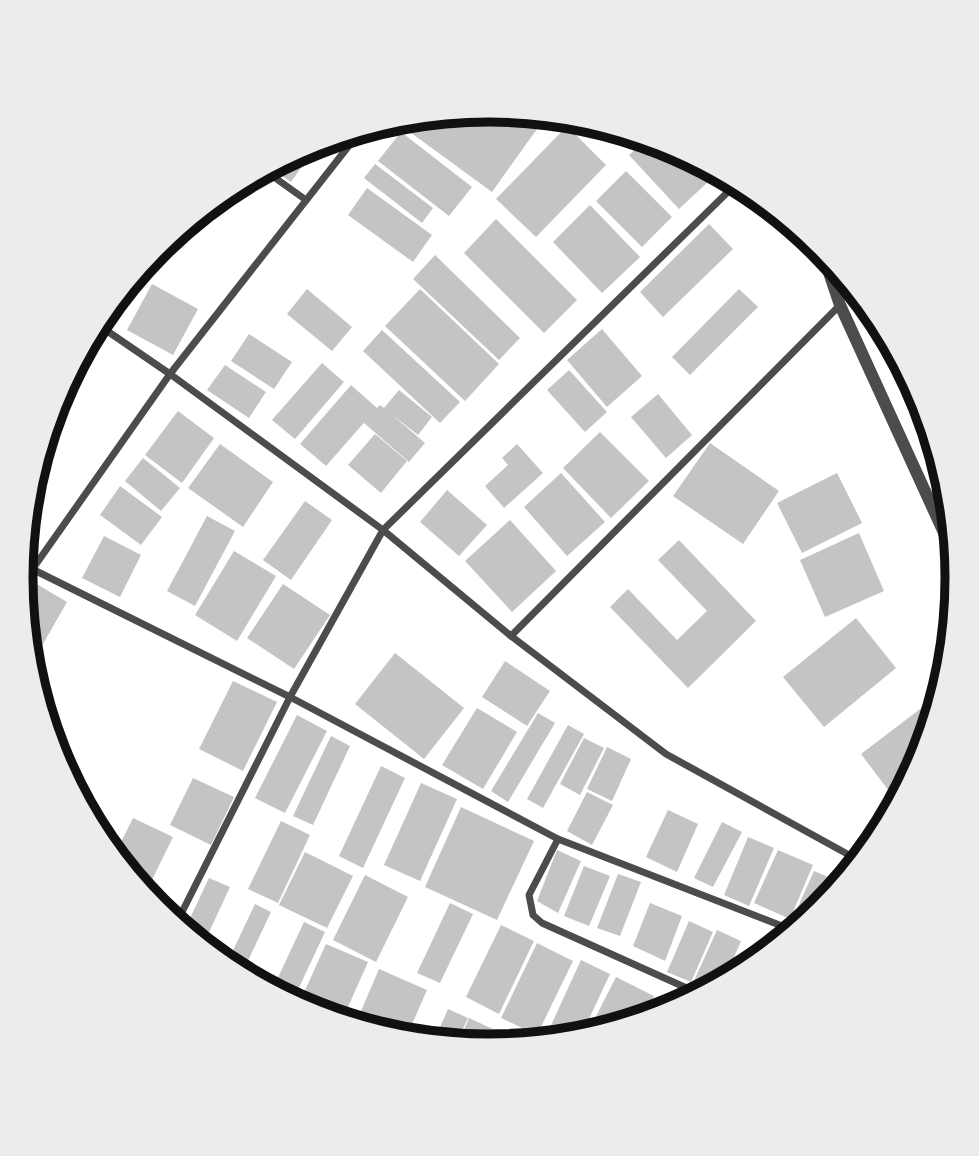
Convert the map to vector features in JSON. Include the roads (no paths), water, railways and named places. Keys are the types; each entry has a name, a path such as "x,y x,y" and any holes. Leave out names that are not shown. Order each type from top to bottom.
{"street":[{"path":"33,567 170,374 351,143"},
{"path":"273,177 306,200"},
{"path":"181,914 289,698 383,530 729,190"},
{"path":"829,273 840,305 942,522"},
{"path":"511,636 840,305"},
{"path":"106,330 383,530 511,636 666,754 851,856"},
{"path":"33,570 289,698 558,839 783,927"},
{"path":"558,839 529,895 533,915 542,923 688,989"}]}
